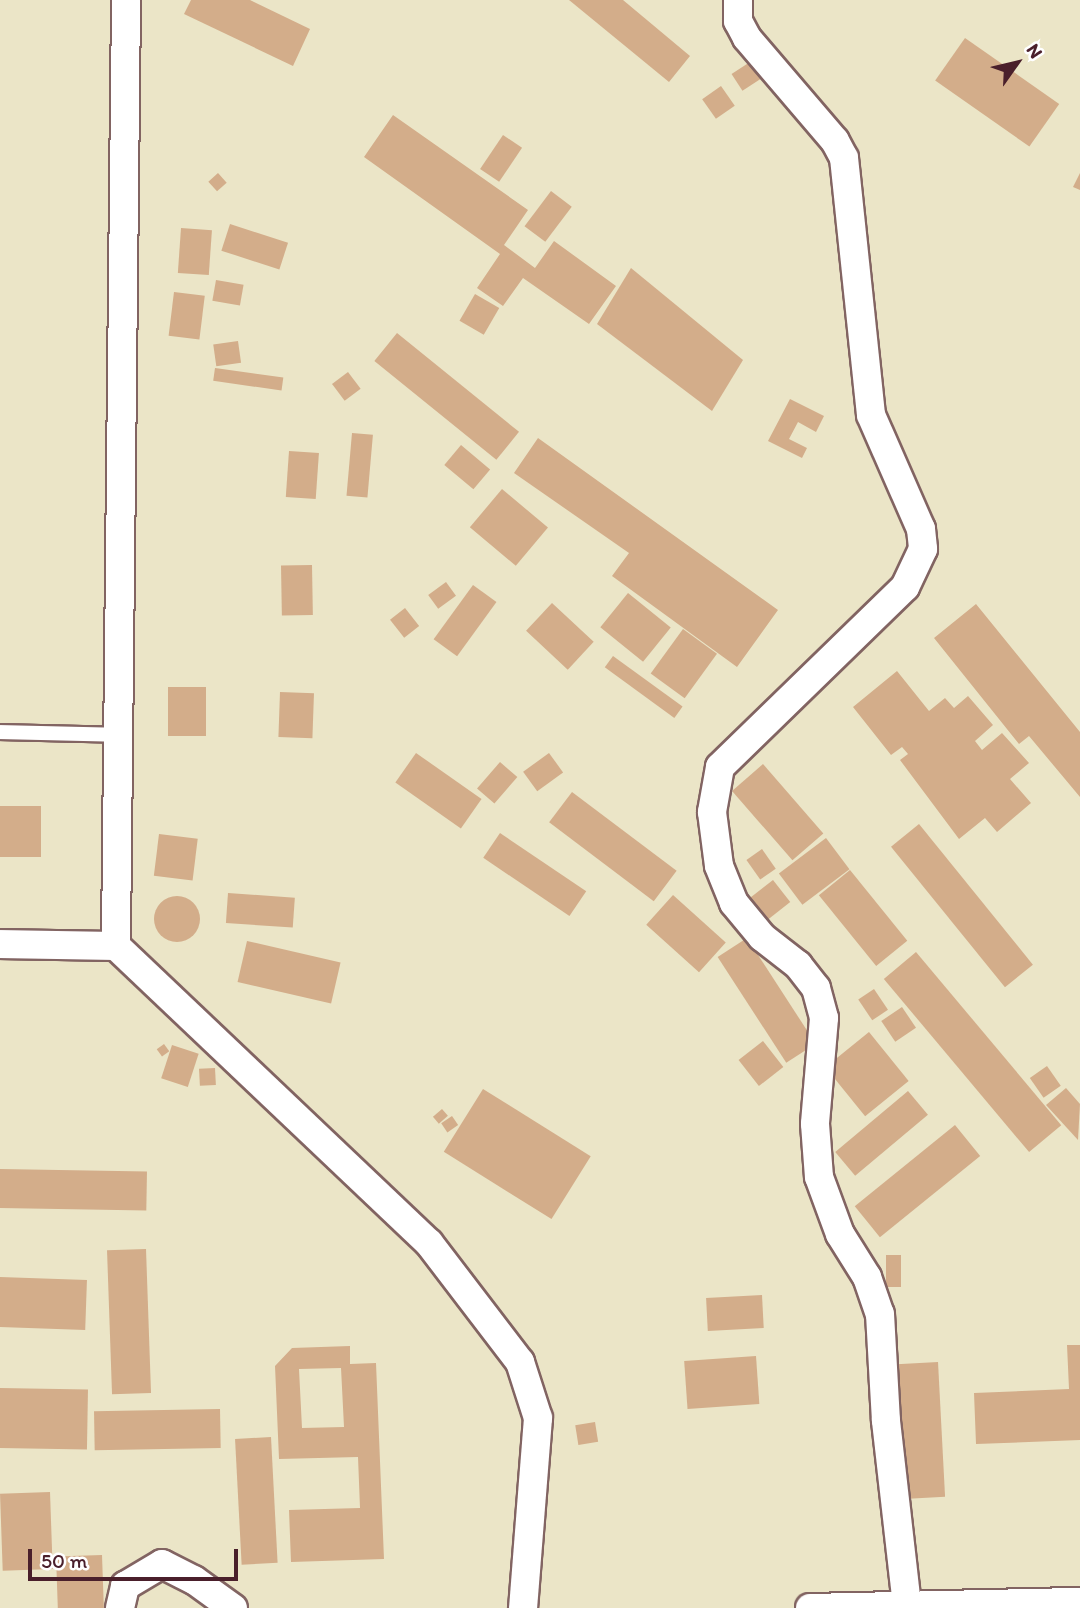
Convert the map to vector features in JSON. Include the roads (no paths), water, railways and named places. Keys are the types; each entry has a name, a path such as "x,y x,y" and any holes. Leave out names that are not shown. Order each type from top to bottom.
{"street":[{"path":"116,946 126,0"},
{"path":"738,0 738,21 747,38 835,141 844,158 863,377 871,415 921,528 923,549 905,587 720,767 712,812 719,866 734,903 762,937 798,965 817,988 824,1018 815,1124 819,1177 840,1234 867,1277 880,1314 886,1421 907,1606"},
{"path":"0,944 116,946 429,1242 520,1362 538,1418 523,1608"},
{"path":"120,1608 125,1586 162,1564 194,1580 233,1608"},
{"path":"810,1608 1080,1602"}],"lane":[{"path":"0,732 119,735"}]}
